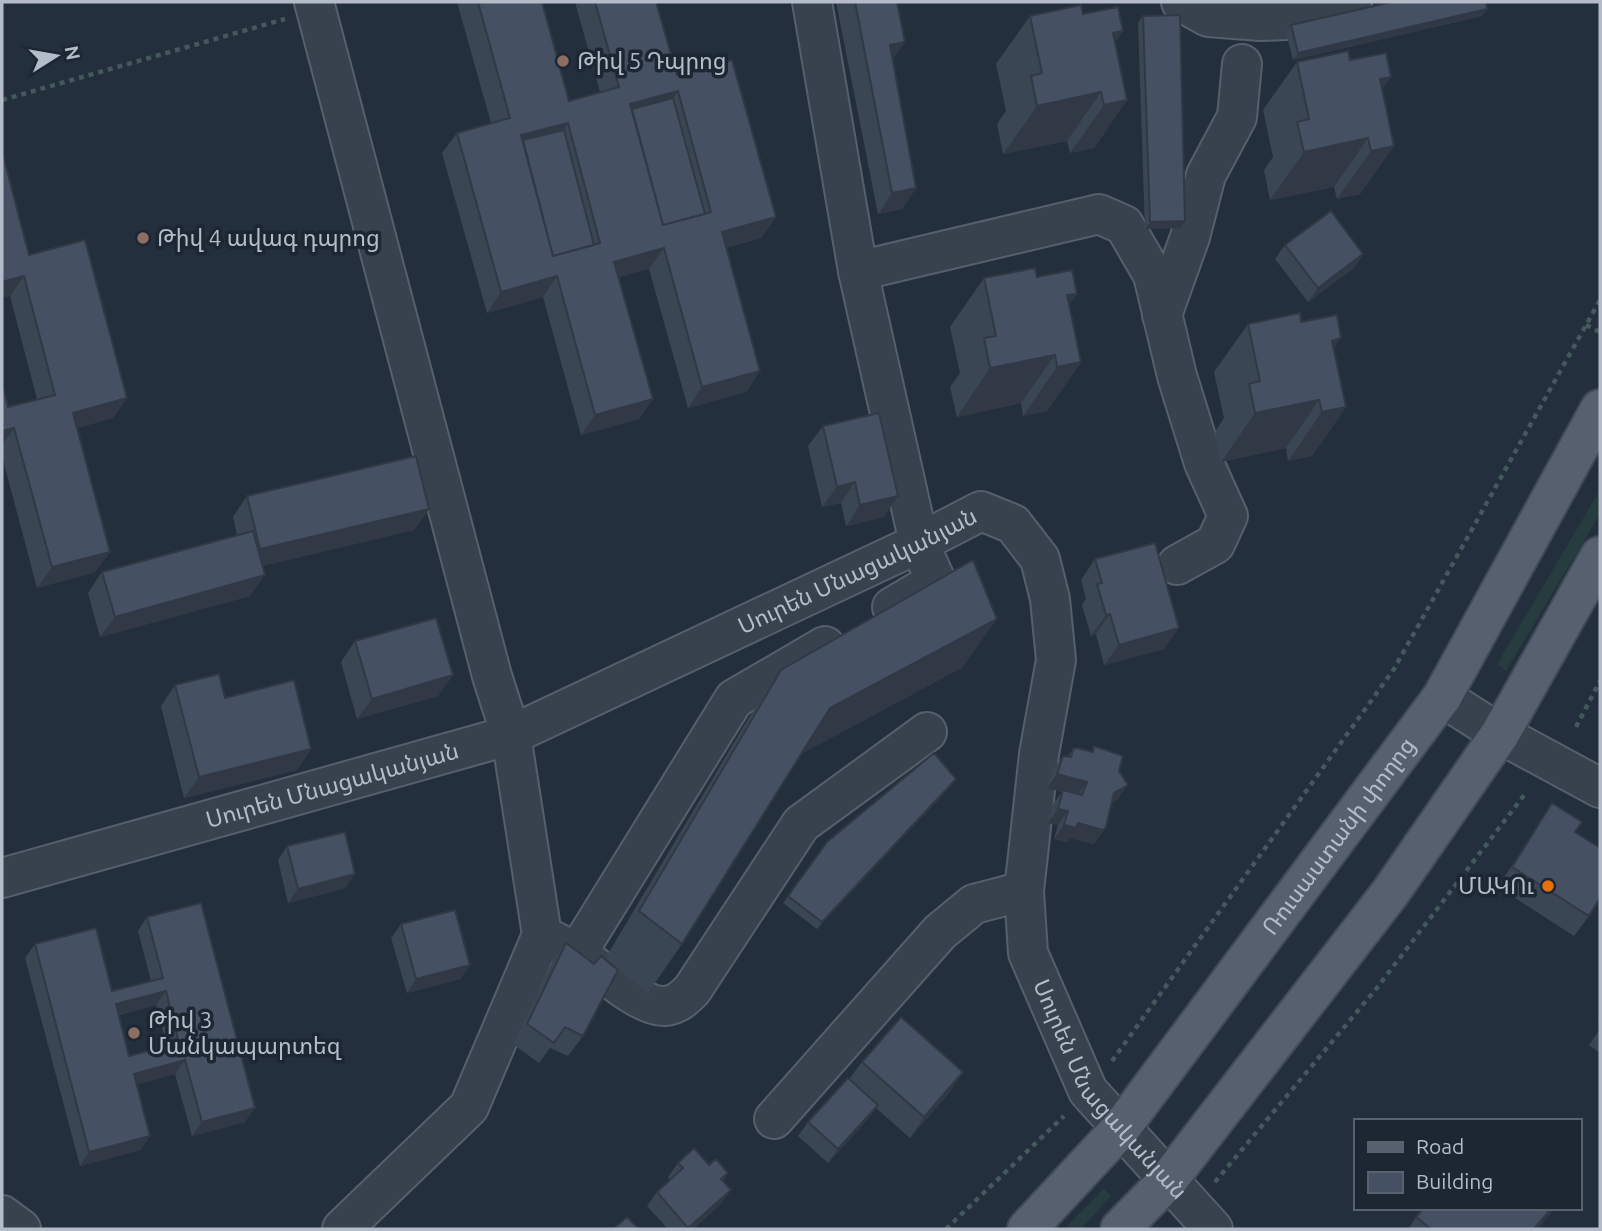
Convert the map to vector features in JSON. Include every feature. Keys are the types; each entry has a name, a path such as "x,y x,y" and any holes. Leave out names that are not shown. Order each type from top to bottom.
{"main road":[{"name":"Ռուսաստանի փողոց","path":"1027,1229 1121,1128 1442,697 1600,409"},
{"path":"1120,1229 1169,1179 1390,893 1500,734 1600,556"}],"street":[{"path":"576,953 734,699 936,581 919,543 858,271 812,2"},
{"path":"1181,2 1208,17 1261,20 1286,20 1352,2"},
{"path":"326,4 492,676 511,734 542,935 469,1107 342,1229"},
{"path":"1163,315 1190,237 1206,175 1237,117 1242,64"},
{"path":"858,271 1098,214 1124,225 1153,275 1177,376 1204,463 1228,516 1215,544 1177,565"},
{"name":"Սուրեն Մնացականյան","path":"2,877 511,734 919,543 981,511 1013,524 1040,559 1049,598 1056,660 1039,754 1024,891 1028,953 1088,1091 1203,1219"},
{"path":"1442,697 1500,734 1600,788"},
{"path":"542,935 576,953 643,1001 663,1007 681,1001 692,990 800,824 927,732"},
{"path":"774,1119 940,932 974,904 1024,891"},
{"path":"2,1215 21,1229"}],"path":[{"path":"2,100 326,4"},
{"path":"1110,1063 1394,669 1600,300"},
{"path":"1586,325 1600,332"},
{"path":"1576,727 1600,681"},
{"path":"1203,1219 1525,794"},
{"path":"946,1229 1064,1116"}],"green space":[{"path":"1600,490 1600,514 1506,671 1497,664"},
{"path":"1104,1188 1111,1196 1081,1229 1064,1229"}],"building":[{"path":"478,2 542,2 569,101 619,87 595,2 656,2 677,75 732,60 776,217 722,232 760,371 702,387 664,248 614,262 653,399 595,415 557,276 501,292 457,133 510,118","holes":["678,91 711,212 663,225 630,104","568,123 600,243 553,256 521,135"]},
{"path":"855,2 897,2 905,42 890,45 916,188 892,193"},
{"path":"1392,2 1486,2 1487,9 1298,53 1291,25"},
{"path":"1081,5 1083,14 1118,7 1123,31 1113,33 1127,100 1104,105 1101,92 1037,106 1031,76 1042,73 1030,16"},
{"path":"1180,15 1185,221 1150,222 1143,16"},
{"path":"1348,51 1350,60 1386,53 1391,77 1380,79 1394,146 1371,151 1368,138 1304,152 1297,122 1309,119 1297,62"},
{"path":"673,98 705,214 663,225 632,109"},
{"path":"564,130 594,245 553,256 523,140"},
{"path":"2,151 29,255 85,240 127,398 73,413 110,552 52,567 14,428 2,431 2,384 8,407 55,395 24,276 2,282"},
{"path":"1331,211 1363,254 1318,288 1285,245"},
{"path":"1035,268 1037,277 1072,270 1077,294 1067,295 1081,362 1057,367 1055,355 990,368 984,338 996,336 984,278"},
{"path":"1300,313 1301,322 1337,315 1341,338 1332,341 1346,407 1322,412 1319,400 1255,413 1249,384 1260,381 1248,324"},
{"path":"879,413 898,496 860,505 855,482 837,487 823,426"},
{"path":"416,456 429,509 260,549 247,496"},
{"path":"253,531 265,575 115,617 102,572"},
{"path":"1155,543 1179,628 1119,645 1097,584 1102,583 1095,559"},
{"path":"973,560 997,619 830,708 682,944 639,911 781,670"},
{"path":"436,618 453,675 372,699 355,641"},
{"path":"219,674 225,698 294,680 311,749 199,777 175,685"},
{"path":"1094,746 1123,756 1119,771 1128,785 1114,793 1103,830 1078,823 1076,828 1064,825 1068,811 1058,809 1063,790 1082,795 1087,782 1057,774 1063,756 1071,757 1073,749 1077,748 1093,752"},
{"path":"934,753 956,779 822,922 788,896 827,842"},
{"path":"1552,803 1582,822 1575,832 1600,848 1600,898 1589,916 1512,867"},
{"path":"345,832 355,874 298,889 287,846"},
{"path":"201,903 255,1108 202,1122 185,1060 134,1074 150,1136 89,1152 35,944 96,928 112,991 163,978 147,917","holes":["166,991 179,1043 129,1056 116,1004"]},
{"path":"455,910 470,965 416,979 401,924"},
{"path":"566,943 594,964 601,956 618,970 583,1036 565,1027 554,1043 527,1024"},
{"path":"901,1017 963,1072 924,1117 862,1062"},
{"path":"848,1078 878,1105 838,1149 808,1122"},
{"path":"694,1148 709,1165 716,1159 728,1173 721,1179 731,1190 688,1228 657,1192 683,1168 678,1163"},
{"path":"1422,1210 1550,1210 1534,1229 1431,1229 1416,1217"},
{"path":"627,1217 639,1229 613,1229"}],"place":[{"name":"Թիվ 5 Դպրոց","path":"563,61"},
{"name":"Թիվ 4 ավագ դպրոց","path":"143,238"},
{"name":"ՄԱԿՈւ","path":"1548,886"},
{"name":"Թիվ 3 Մանկապարտեզ","path":"134,1033"}]}
